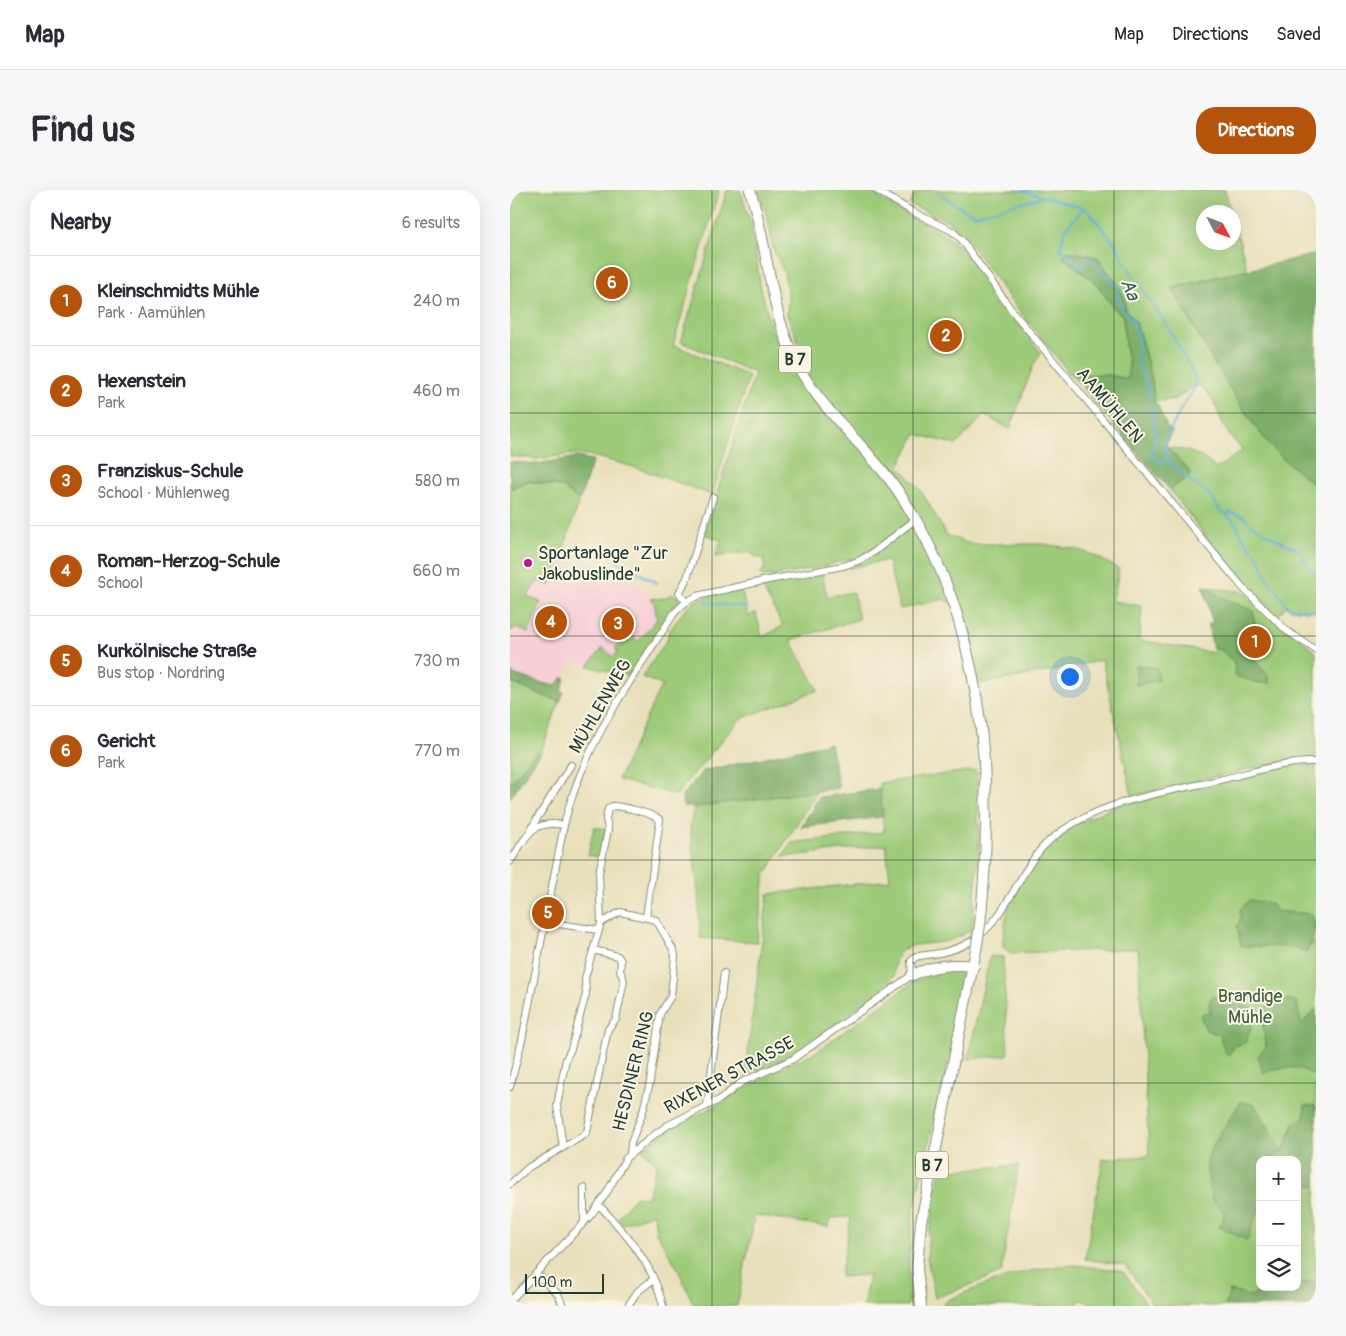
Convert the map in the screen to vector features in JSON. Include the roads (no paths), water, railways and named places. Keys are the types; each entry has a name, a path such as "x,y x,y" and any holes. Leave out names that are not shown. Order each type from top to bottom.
{"main road":[{"name":"B 7","path":"750,190 758,216 780,321 799,367 828,409 886,475 916,519 936,557 948,587 968,653 978,707 985,761 986,848 980,925 974,966 921,1222 917,1263 920,1303"},
{"path":"912,975 936,966 955,964 974,966"}],"street":[{"name":"AAMÜHLEN","path":"876,190 913,212 952,231 962,240 1013,312 1243,588 1287,631 1316,650"},
{"path":"686,602 679,593 687,578 713,497"},
{"name":"MÜHLENWEG","path":"527,836 535,828 543,824 564,824 580,773 600,729 675,612 686,602 697,596 723,589 808,574 858,561 874,552 916,519"},
{"path":"912,975 911,961 916,957 955,949 986,931 1000,915 1039,852 1057,835 1077,822 1100,810 1134,798 1288,764 1316,762"},
{"name":"MÜHLENWEG","path":"510,862 571,765"},
{"path":"563,1148 557,1105 565,1062 571,1050 586,994 585,981 601,923 599,873 608,830 606,818 608,809 612,806 656,816 660,820 646,917 620,912 601,923"},
{"path":"510,1087 520,1052 564,824"},
{"name":"HESDINER RING","path":"630,1153 631,1143 650,1082 660,1014 671,996 676,956 657,921 654,918 646,917"},
{"path":"546,922 598,930"},
{"name":"HESDINER RING","path":"510,1184 526,1168 586,1134 608,1029 616,1019 624,979 620,970 621,961 618,956 593,950"},
{"path":"707,1106 724,973"},
{"name":"RIXENER STRASSE","path":"510,1301 599,1205 618,1170 630,1153 668,1125 719,1100 742,1082 798,1056 912,975"},
{"path":"584,1188 584,1223"},
{"path":"599,1205 634,1245 654,1279 663,1306"},
{"path":"536,1274 558,1294 563,1306"},
{"path":"628,1306 637,1292 654,1279"}],"waterway":[{"path":"510,196 517,190"},
{"path":"935,190 951,202 975,215 1043,197"},
{"name":"Aa","path":"1021,190 1083,208 1064,231 1060,250 1071,256 1079,267 1083,266 1090,258 1094,259 1102,272 1111,276 1111,283 1118,286 1120,305 1133,321 1138,337 1140,347 1136,358 1151,397"},
{"path":"1083,208 1089,212 1116,245 1126,265 1162,318 1196,380 1196,386 1182,407 1164,443 1167,459"},
{"name":"Aa","path":"1151,404 1156,438 1151,455 1161,463 1167,459 1185,477 1210,496 1219,510 1226,514 1230,512 1245,517 1249,523 1263,532 1302,552 1304,561 1316,576"},
{"path":"1226,514 1236,524 1245,541 1260,559 1266,576 1286,604 1291,608 1316,611"},
{"path":"616,561 657,583"},
{"path":"705,600 708,603 747,607"}],"place":[{"name":"Gericht","path":"612,283"},
{"name":"Hexenstein","path":"946,336"},
{"name":"Sportanlage \"Zur Jakobuslinde\"","path":"528,563"},
{"name":"Roman-Herzog-Schule","path":"551,622"},
{"name":"Franziskus-Schule","path":"618,624"},
{"name":"Kleinschmidts Mühle","path":"1255,642"},
{"name":"Kurkölnische Straße","path":"548,913"}],"park label":[{"name":"Brandige Mühle","path":"1250,1006"}]}
